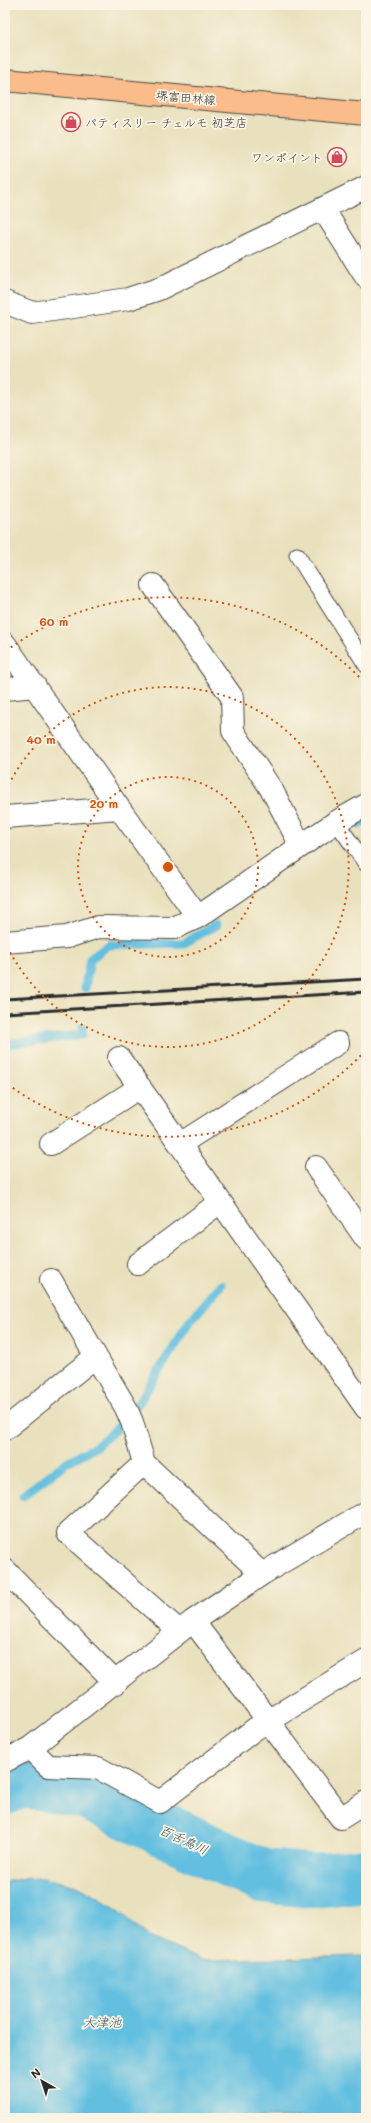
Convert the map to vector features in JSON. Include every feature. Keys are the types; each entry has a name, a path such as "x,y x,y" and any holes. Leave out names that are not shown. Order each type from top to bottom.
{"main road":[{"name":"堺富田林線","path":"5,80 366,114"}],"street":[{"path":"5,302 32,313 128,299 159,289 366,187"},
{"path":"323,209 366,277"},
{"path":"153,585 232,697 233,731 273,792 301,846"},
{"path":"5,644 36,686 119,808 198,917"},
{"path":"5,688 36,686"},
{"path":"5,942 67,937 98,927 174,928 198,917 336,822 366,805"},
{"path":"5,817 119,808"},
{"path":"180,1144 338,1043"},
{"path":"119,1058 366,1408"},
{"path":"51,1144 140,1088"},
{"path":"316,1167 366,1239"},
{"path":"138,1264 220,1202"},
{"path":"50,1280 129,1415 144,1463 262,1574"},
{"path":"5,1429 95,1357"},
{"path":"144,1463 68,1533 186,1626 269,1722 341,1818 366,1802"},
{"path":"13,1754 116,1683 186,1626 262,1574 366,1512"},
{"path":"6,1573 116,1683"},
{"path":"13,1754 48,1766 98,1768 160,1802 255,1729 269,1722 366,1662"}],"lane":[{"path":"297,555 366,665"},
{"path":"336,822 366,864"}],"water":[{"name":"大津池","path":"43,1878 77,1886 98,1897 120,1912 149,1937 201,1960 366,1956 366,2118 5,2118 5,1882 19,1879"}],"waterway":[{"path":"360,824 366,821"},
{"path":"85,988 90,959 109,945 184,943 216,925"},
{"path":"5,1044 82,1035 82,1028"},
{"path":"23,1495 67,1462 97,1446 119,1426 140,1401 190,1321 221,1285"},
{"name":"百舌鳥川","path":"5,1788 23,1781 84,1792 262,1876 314,1881 366,1875"}],"railway":[{"path":"5,999 366,979"},
{"path":"5,1013 366,992"}],"place":[{"name":"パティスリー チェルモ 初芝店","path":"71,122"},
{"name":"ワンポイント","path":"337,157"}]}
